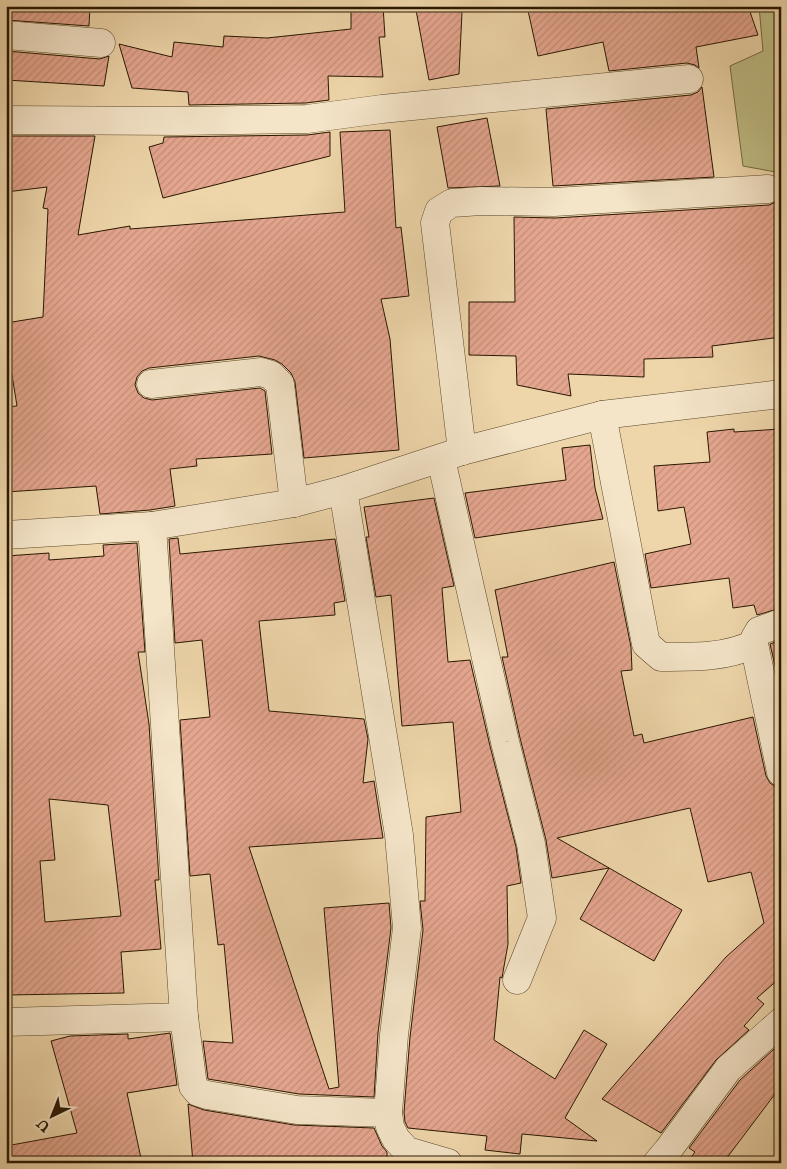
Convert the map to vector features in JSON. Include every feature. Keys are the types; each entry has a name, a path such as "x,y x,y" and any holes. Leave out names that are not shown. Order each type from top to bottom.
{"street":[{"path":"6,35 101,43"},
{"path":"6,120 181,121 307,119 382,109 689,79"},
{"path":"516,980 542,918 530,844 505,742 452,455 435,223 439,211 452,203 554,202 768,189"},
{"path":"151,384 260,372 271,375 280,384 294,503"},
{"path":"6,535 152,526 294,503 343,490 452,455 602,415 781,394"},
{"path":"602,415 646,644 661,657 694,657 721,654 741,651 754,644"},
{"path":"343,490 399,835 407,928 394,1035 388,1113 390,1127 396,1139 408,1151 448,1163"},
{"path":"152,526 184,1017 193,1086 198,1092 207,1095 297,1110 388,1113"},
{"path":"781,623 759,630 754,644 781,772"},
{"path":"6,1022 184,1017"},
{"path":"657,1163 728,1069 781,1022"}],"shaded area":[{"path":"759,6 781,6 781,173 743,166 730,66 763,51"}],"building":[{"path":"6,6 90,6 89,26 6,20"},
{"path":"351,6 383,6 385,37 379,37 383,77 328,76 329,100 306,103 189,105 188,92 132,88 119,44 172,57 174,42 223,47 224,36 267,38 351,29"},
{"path":"527,6 748,6 758,35 696,47 699,68 687,63 609,71 603,42 538,56"},
{"path":"416,10 462,12 459,74 429,80"},
{"path":"6,51 100,59 109,56 104,86 6,80"},
{"path":"702,87 714,177 553,186 546,109 691,95 698,92"},
{"path":"487,118 500,186 448,188 437,127"},
{"path":"390,130 396,228 401,227 409,296 381,299 390,339 399,450 304,458 295,382 291,373 282,364 259,356 149,368 142,371 137,377 135,385 138,393 144,398 152,400 260,388 265,391 272,454 196,459 197,466 170,469 175,506 150,510 100,514 96,486 6,492 6,407 17,406 6,338 6,323 43,317 48,209 43,208 47,187 6,192 6,136 95,136 78,235 130,226 130,229 345,212 340,132"},
{"path":"330,132 330,156 163,198 149,147 163,143 164,137 307,135"},
{"path":"781,198 781,337 712,346 713,357 644,359 644,377 568,374 571,396 517,385 516,356 469,355 469,302 515,302 514,217 555,218 769,205"},
{"path":"734,429 734,432 781,429 781,608 757,615 754,605 733,608 729,578 651,588 645,554 691,544 684,507 658,511 654,466 710,462 707,432"},
{"path":"590,445 595,488 603,519 475,538 465,493 566,480 562,448"},
{"path":"434,498 454,586 442,588 448,662 470,660 516,847 521,883 507,886 508,944 502,978 500,977 494,1040 555,1079 584,1030 607,1044 565,1118 597,1141 522,1134 520,1154 485,1150 487,1136 408,1128 405,1122 404,1112 410,1037 423,930 420,901 425,901 426,817 461,812 453,722 402,726 391,595 376,597 366,537 369,537 364,507"},
{"path":"178,538 180,554 335,539 345,601 334,603 335,615 259,621 269,711 364,719 368,739 363,783 374,781 383,838 249,847 329,1089 339,1087 324,908 389,903 391,928 378,1033 374,1097 299,1094 208,1079 203,1041 233,1043 224,944 218,945 210,874 190,876 180,720 210,717 202,640 175,643 169,539"},
{"path":"137,543 145,652 138,652 149,724 159,880 155,880 161,949 121,952 124,993 6,995 6,556 49,553 49,560 104,556 103,545","holes":["49,799 108,805 121,916 45,922 40,861 55,860"]},
{"path":"614,562 631,647 632,670 621,671 634,736 642,734 644,743 753,717 766,776 770,783 776,787 781,787 781,977 757,998 764,1004 744,1026 749,1030 716,1060 661,1133 602,1099 726,957 764,923 751,872 708,882 690,808 557,838 682,910 654,961 580,919 609,868 552,878 546,840 502,657 508,657 495,590"},
{"path":"781,640 781,670 776,670 770,644"},
{"path":"170,1033 177,1085 127,1093 142,1163 6,1163 6,1146 77,1133 51,1041 70,1036 128,1034 128,1039"},
{"path":"774,1049 781,1054 781,1086 723,1163 687,1163 695,1152 689,1148 740,1080"},
{"path":"188,1104 204,1110 294,1125 374,1128 382,1146 387,1152 387,1163 193,1163"}]}
